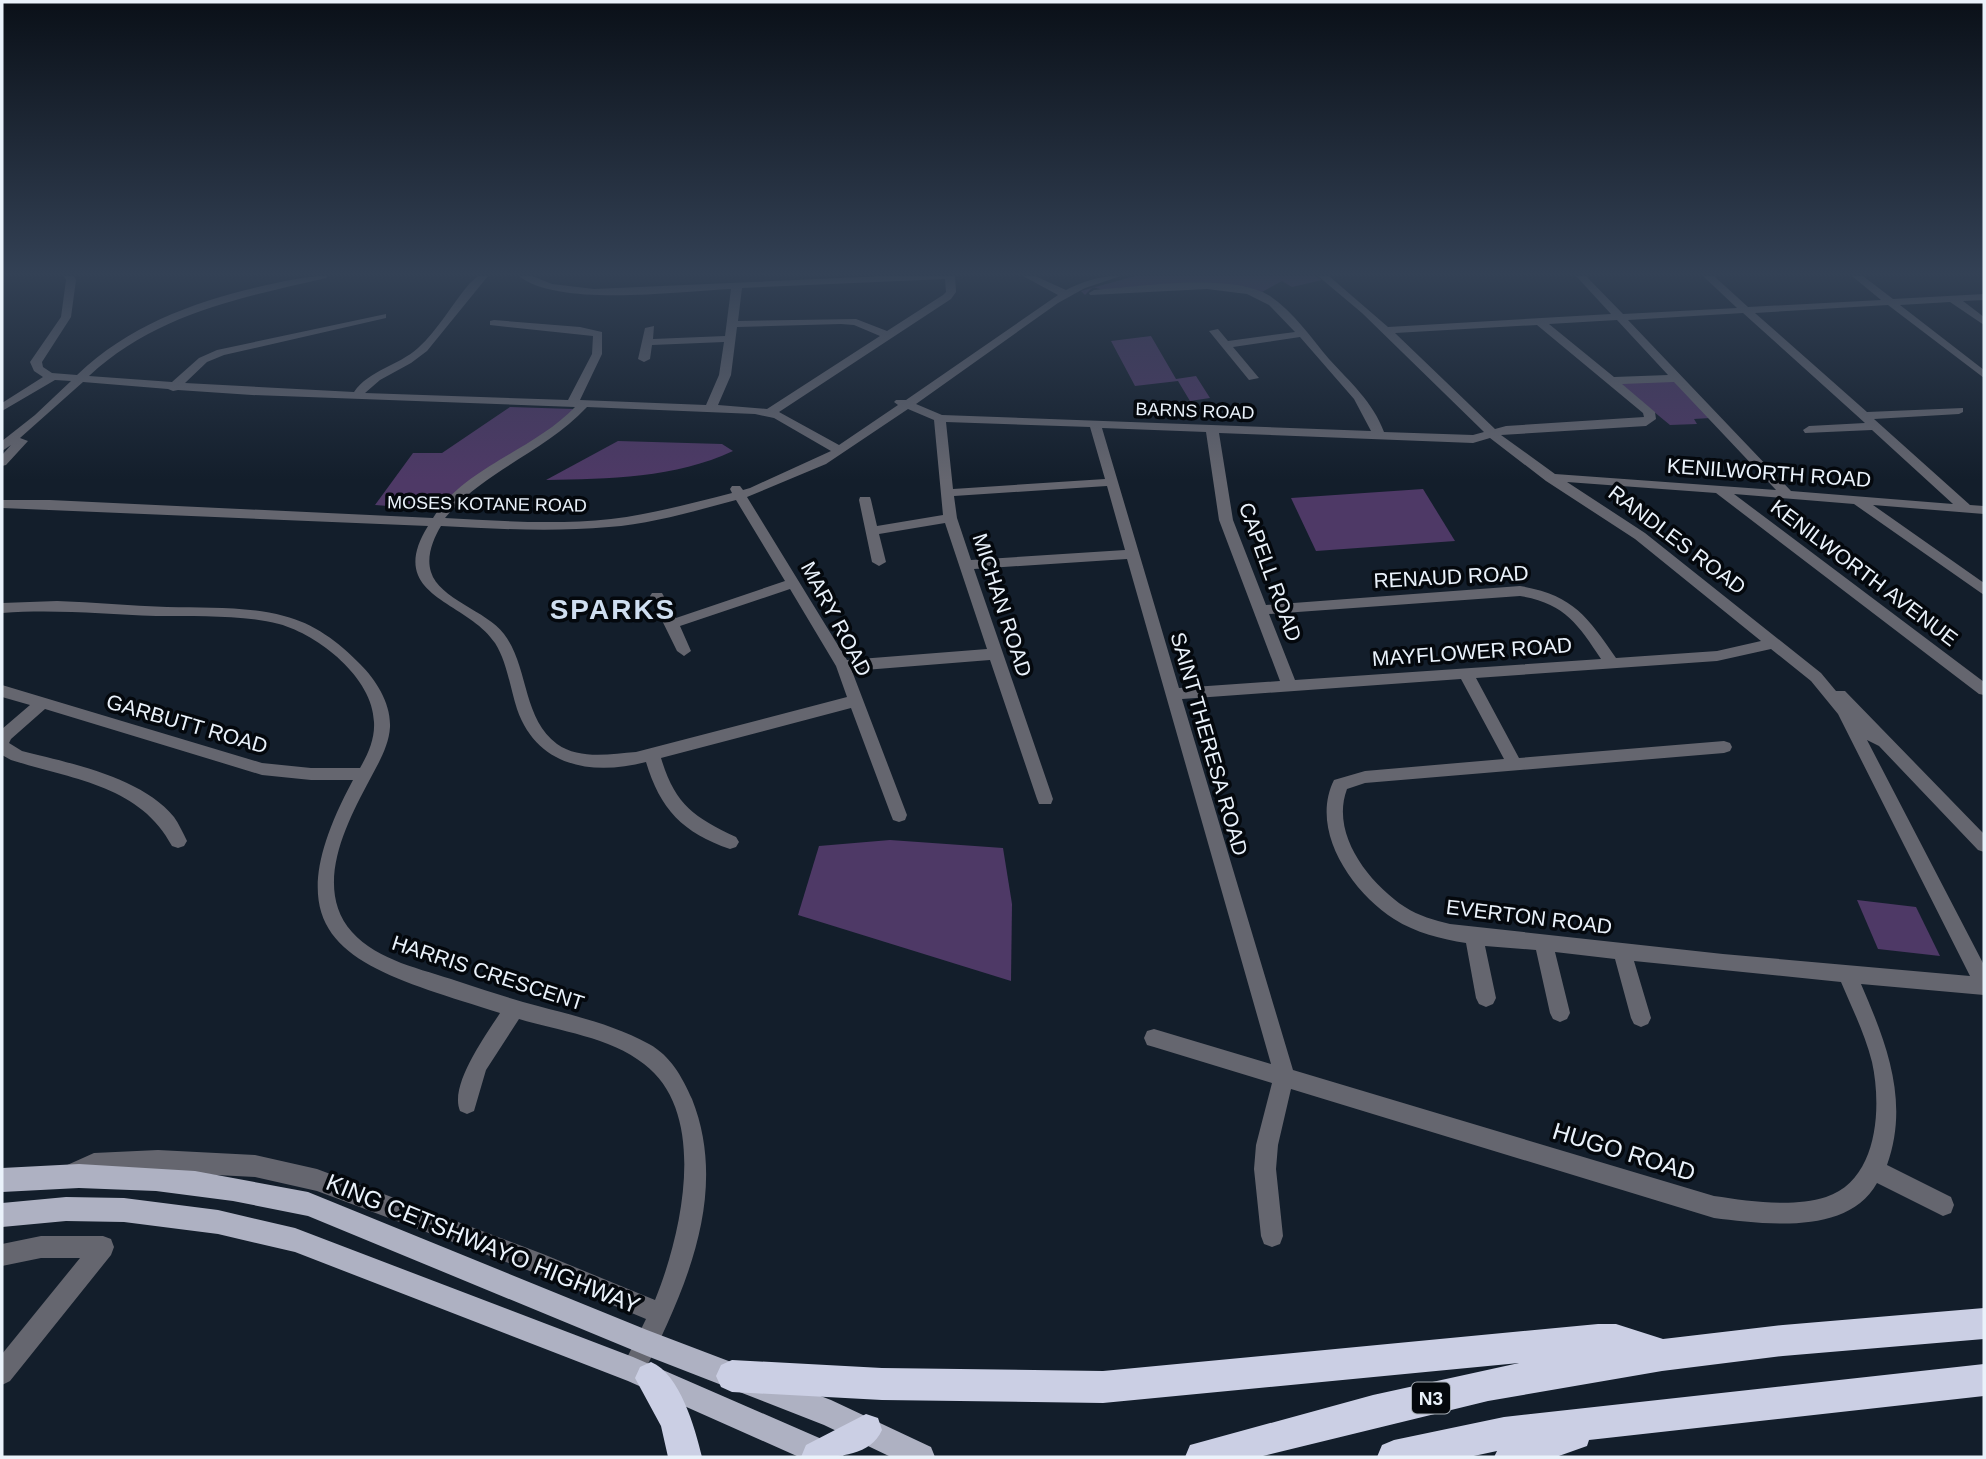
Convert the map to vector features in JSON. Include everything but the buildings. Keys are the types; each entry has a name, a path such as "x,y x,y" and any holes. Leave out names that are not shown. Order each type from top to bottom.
{"highway":[{"name":"N3","path":"1202,1457 1313,1425 1492,1384 1663,1355 1984,1323"},
{"path":"732,1376 882,1384 1103,1387 1598,1340 1616,1340 1663,1355"},
{"path":"642,1374 676,1420 685,1457"},
{"name":"N3","path":"1394,1457 1504,1433 1984,1380"},
{"path":"1511,1457 1611,1421"},
{"path":"824,1456 866,1430"}],"main road":[{"name":"KING CETSHWAYO HIGHWAY","path":"2,1180 68,1177 192,1182 251,1190 308,1204 647,1343 831,1414 921,1457"},
{"path":"2,1215 66,1209 124,1210 218,1222 282,1237 642,1374 824,1456"}],"street":[{"path":"49,344 36,365 43,373 52,377 173,388 770,412 836,448"},
{"path":"2,462 43,414 102,358 121,344"},
{"path":"173,388 202,360 221,352 256,344"},
{"path":"358,396 368,380 407,362 427,344"},
{"path":"597,344 597,354 578,404 563,429 476,484 440,518 424,549 424,565 429,580 441,596 488,625 501,639 528,712 543,741 566,756 588,761 614,761 652,755 855,701"},
{"path":"643,359 647,344"},
{"path":"710,409 725,375 729,344"},
{"path":"770,412 874,344"},
{"name":"MOSES KOTANE ROAD","path":"4,498 440,518 546,526 610,523 691,509 796,474 986,344"},
{"path":"1226,345 1232,344"},
{"path":"1310,344 1371,413 1379,436"},
{"name":"RANDLES ROAD","path":"1400,344 1493,434 1550,478 1640,536 1816,677 1838,701 1984,986"},
{"path":"1567,344 1611,381 1677,377"},
{"path":"1646,344 1721,419 1788,495"},
{"path":"1785,344 1966,508"},
{"path":"1945,344 1984,375"},
{"path":"1226,345 1253,378"},
{"path":"2,408 52,377"},
{"name":"BARNS ROAD","path":"902,402 940,418 1474,439 1506,430 1642,423 1650,419 1648,412 1611,381"},
{"path":"1866,416 1959,410"},
{"path":"2,447 43,414"},
{"name":"MICHAN ROAD","path":"940,418 950,518 1045,799"},
{"name":"SAINT THERESA ROAD","path":"1095,424 1283,1075"},
{"path":"1809,430 1877,426"},
{"name":"CAPELL ROAD","path":"1212,429 1226,520 1290,687"},
{"name":"KENILWORTH ROAD","path":"1550,478 1984,509"},
{"path":"947,493 1110,482"},
{"name":"KENILWORTH AVENUE","path":"1719,489 1984,690"},
{"name":"MARY ROAD","path":"738,492 843,666 899,815"},
{"path":"1856,499 1984,590"},
{"path":"865,500 879,562"},
{"path":"872,531 950,518"},
{"path":"968,565 1131,554"},
{"path":"672,624 794,583"},
{"name":"RENAUD ROAD","path":"1260,610 1535,593 1562,601 1574,610 1612,663"},
{"path":"657,596 684,651"},
{"name":"HARRIS CRESCENT","path":"2,608 52,606 263,617 296,625 333,648 373,689 380,705 382,729 379,745 335,834 326,872 328,907 342,934 368,956 389,966 514,1009 605,1035 643,1052 666,1068 680,1092 691,1130 697,1185 693,1222 684,1258 647,1343 642,1374"},
{"name":"MAYFLOWER ROAD","path":"1172,694 1717,656 1774,643"},
{"path":"843,666 995,654"},
{"path":"1466,674 1515,765"},
{"path":"1816,677 1845,699 1984,845"},
{"name":"GARBUTT ROAD","path":"2,691 262,769 311,774 365,774"},
{"path":"2,741 41,703"},
{"path":"1854,732 1868,734 1885,742"},
{"path":"2,747 17,756 115,786 154,808 168,821 178,841"},
{"name":"EVERTON ROAD","path":"1724,747 1365,777 1340,785 1334,793 1333,805 1344,849 1364,883 1377,897 1413,921 1433,928 1622,952 1984,986"},
{"path":"652,755 659,778 674,808 695,825 730,842"},
{"path":"1474,935 1486,998"},
{"path":"1542,942 1560,1013"},
{"path":"1622,952 1641,1018"},
{"name":"HUGO ROAD","path":"1154,1038 1714,1207 1777,1215 1808,1213 1858,1192 1875,1170 1883,1144 1886,1086 1882,1061 1847,974"},
{"path":"467,1104 477,1066 514,1009"},
{"path":"1272,1236 1266,1157 1283,1075"},
{"path":"68,1177 94,1164 127,1161 255,1166 317,1180 659,1313"},
{"path":"1875,1170 1943,1205"},
{"path":"2,1255 41,1247 103,1247 2,1373"}],"shaded area":[{"path":"1113,344 1156,344 1176,379 1196,376 1210,398 1190,401 1178,381 1135,386"},
{"path":"1675,381 1710,418 1694,419 1697,424 1670,425 1619,383"},
{"path":"510,407 573,409 567,418 441,510 375,505 413,453 442,453"},
{"path":"618,441 722,444 733,451 711,460 665,472 617,478 546,480"},
{"path":"1423,489 1455,541 1316,551 1291,498"},
{"path":"890,840 1003,848 1012,904 1011,981 798,915 819,846"},
{"path":"1857,900 1916,907 1940,956 1878,949"}],"district":[{"name":"SPARKS","path":"613,609"}]}
